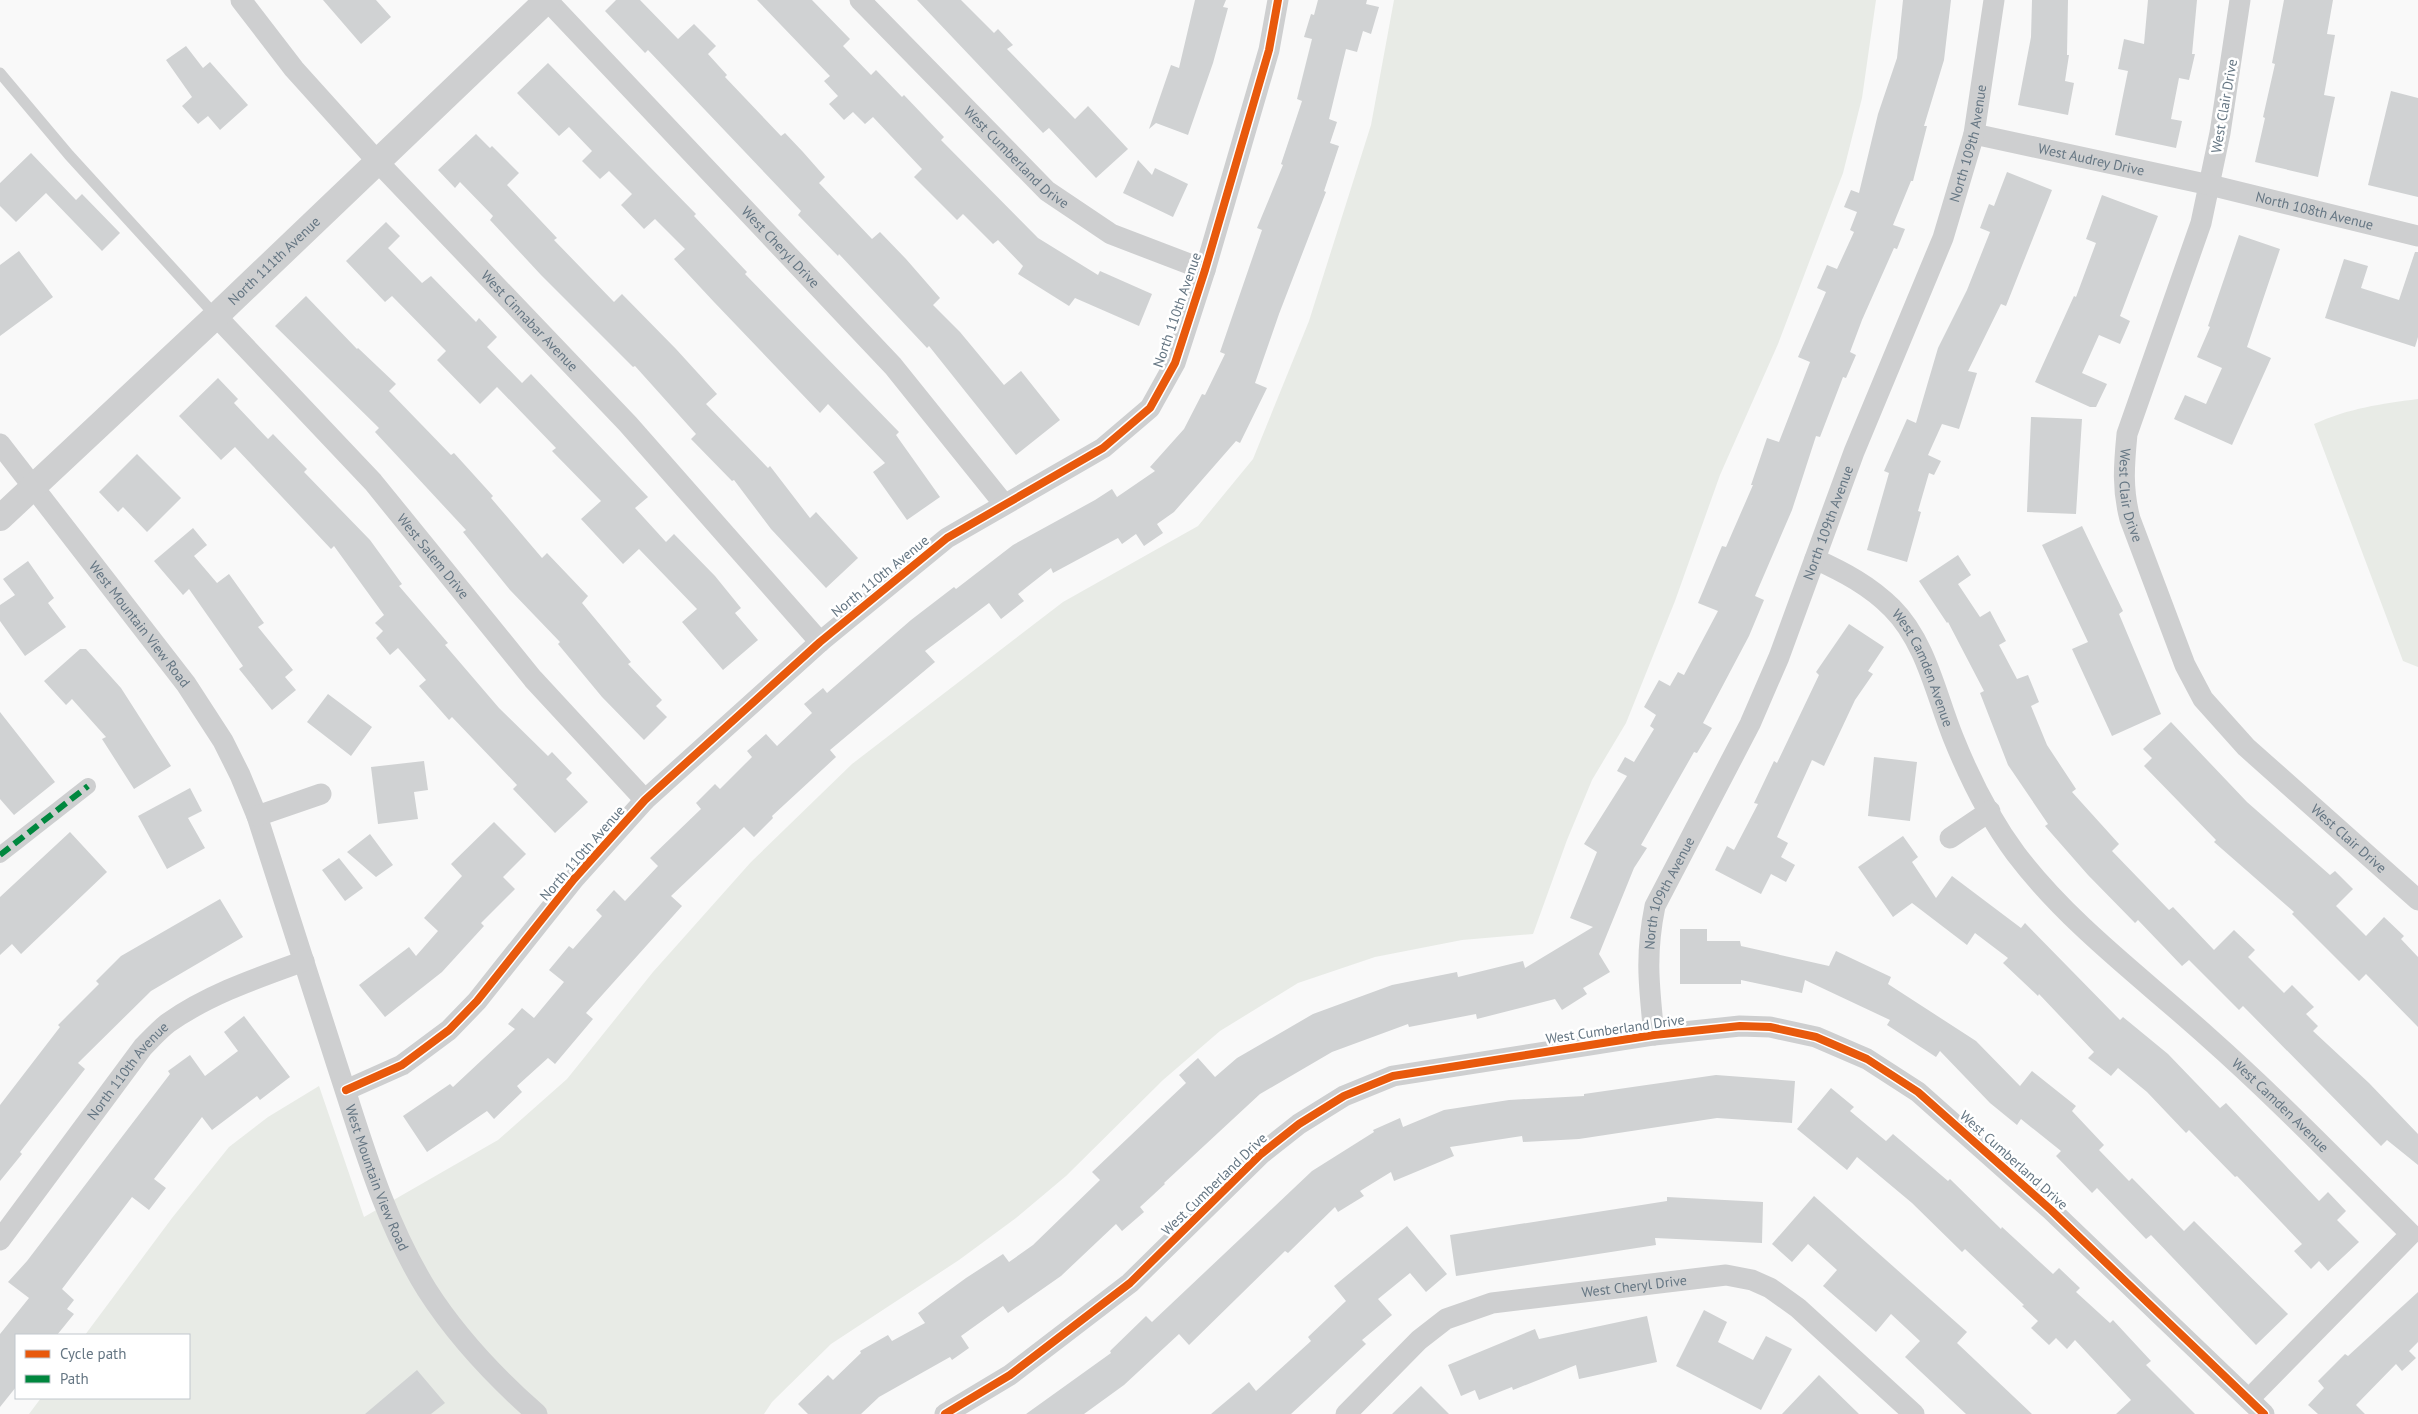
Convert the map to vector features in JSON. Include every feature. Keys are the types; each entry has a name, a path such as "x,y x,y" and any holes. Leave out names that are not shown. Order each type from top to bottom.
{"street":[{"name":"West Cinnabar Avenue","path":"241,0 294,69 377,161 628,424 820,642"},
{"name":"North 111th Avenue","path":"0,518 216,316 547,0"},
{"name":"West Cheryl Drive","path":"547,0 893,366 1004,504"},
{"name":"West Cumberland Drive","path":"860,0 1046,191 1111,234 1205,270"},
{"name":"North 110th Avenue","path":"346,1090 402,1065 449,1030 477,1001 574,878 645,800 820,642 947,538 1103,448 1150,408 1175,363 1205,270 1269,50 1278,0"},
{"name":"North 109th Avenue","path":"1654,1035 1647,968 1648,938 1656,906 1750,724 1779,657 1854,452 1943,238 1974,134 1994,0"},
{"name":"West Clair Drive","path":"2240,0 2210,185 2201,223 2127,434 2124,496 2130,519 2185,665 2203,699 2246,747 2418,900"},
{"name":"West Audrey Drive","path":"1974,134 2210,185"},
{"name":"North 108th Avenue","path":"2210,185 2418,236"},
{"name":"West Salem Drive","path":"216,316 373,482 533,679 645,800"},
{"name":"West Mountain View Road","path":"0,444 201,707 227,750 257,816 391,1223 427,1290 460,1336 504,1385 537,1414"},
{"name":"West Camden Avenue","path":"1816,559 1867,585 1894,610 1913,638 1928,669 1967,771 2015,853 2041,884 2076,920 2212,1040 2411,1234 2249,1399"},
{"path":"2,848 88,786"},
{"path":"257,816 321,794"},
{"path":"1950,838 1990,811"},
{"name":"North 110th Avenue","path":"0,1240 142,1046 167,1024 227,990 304,961"},
{"name":"West Cumberland Drive","path":"945,1414 1010,1375 1130,1283 1261,1154 1299,1124 1344,1096 1393,1076 1654,1035 1740,1026 1770,1026 1816,1037 1867,1059 1918,1092 2044,1203 2264,1414"},
{"name":"West Cheryl Drive","path":"1346,1414 1419,1340 1446,1319 1492,1303 1726,1275 1752,1280 1770,1288 1798,1308 1914,1414"}],"lane":[{"path":"0,73 69,155 216,316"}],"shaded area":[{"path":"1394,0 1876,0 1862,98 1843,173 1778,344 1720,475 1675,601 1626,723 1592,780 1567,840 1533,934 1462,940 1375,957 1298,983 1220,1031 1163,1080 1066,1176 1016,1218 959,1260 831,1344 772,1402 764,1414 29,1414 40,1399 190,1399 190,1334 86,1334 172,1218 229,1147 268,1117 319,1086 364,1217 498,1140 567,1079 653,972 751,862 852,764 1063,602 1198,526 1253,459 1309,321 1371,125"},
{"path":"2418,399 2418,667 2403,661 2314,424 2353,410"}],"building":[{"path":"323,0 376,0 391,17 361,44"},
{"path":"616,0 640,0 678,39 694,24 716,46 708,54 727,75 725,77 781,136 785,133 803,152 825,177 819,183 872,239 880,232 906,259 940,298 933,305 960,332 1004,385 1021,371 1060,420 1016,455 929,346 927,348 839,254 838,256 798,215 801,211 648,50 645,53 605,11"},
{"path":"757,0 812,0 850,39 843,46 871,75 876,70 902,97 904,95 944,137 941,140 1038,238 1098,275 1100,271 1152,294 1139,326 1075,298 1069,306 1018,274 1023,266 998,240 993,244 963,214 957,220 914,177 922,169 873,117 865,124 853,112 844,120 829,104 838,96 824,81 830,76"},
{"path":"917,0 961,0 994,33 998,29 1013,45 1007,49 1075,119 1088,106 1128,149 1096,178 1049,128 1043,133"},
{"path":"1195,0 1226,0 1223,7 1228,8 1213,63 1188,135 1156,123 1149,129 1171,65 1179,68"},
{"path":"1318,0 1367,0 1366,4 1379,7 1371,34 1363,31 1357,52 1346,49 1329,119 1337,122 1330,143 1339,146 1324,191 1326,192 1279,314 1255,383 1267,388 1240,443 1236,441 1174,512 1157,524 1163,533 1144,546 1136,534 1122,544 1118,538 1053,573 1051,568 1018,594 1024,601 1001,619 989,603 925,651 935,662 830,750 836,757 772,816 773,818 754,837 744,827 671,896 682,906 586,1013 593,1019 555,1064 548,1058 517,1086 522,1092 494,1119 487,1111 427,1152 403,1116 450,1084 453,1087 515,1029 508,1024 522,1008 534,1018 564,982 549,970 569,946 573,949 602,916 596,910 614,890 625,901 658,866 650,858 701,809 696,803 715,784 720,789 752,757 747,751 766,734 777,746 812,713 804,704 823,688 827,693 911,620 954,587 956,589 1013,545 1112,489 1117,497 1155,471 1150,467 1184,429 1202,394 1205,395 1225,354 1220,352 1262,230 1257,228 1283,165 1281,164 1302,101 1297,99 1312,39 1304,37 1311,14 1314,15"},
{"path":"1903,0 1951,0 1944,60 1924,126 1927,126 1913,181 1911,181 1893,225 1905,229 1897,249 1894,248 1862,320 1850,352 1856,355 1846,378 1843,377 1820,437 1816,436 1792,510 1755,596 1764,600 1749,636 1703,723 1712,728 1697,753 1694,752 1641,845 1647,848 1634,868 1599,954 1610,972 1583,988 1587,994 1562,1010 1555,999 1477,1019 1476,1014 1409,1027 1408,1024 1332,1052 1260,1094 1164,1183 1140,1207 1144,1212 1122,1231 1116,1224 1061,1276 1008,1313 1003,1306 961,1336 969,1348 952,1360 950,1357 879,1397 861,1414 808,1414 798,1404 828,1375 833,1380 861,1353 860,1351 888,1335 892,1341 925,1323 918,1313 1003,1254 1009,1262 1033,1245 1100,1180 1092,1172 1186,1083 1179,1075 1198,1058 1215,1077 1237,1058 1313,1014 1392,985 1457,972 1458,977 1523,961 1525,968 1593,927 1570,918 1597,852 1584,844 1627,776 1617,771 1625,757 1634,762 1654,729 1650,726 1656,715 1644,707 1659,680 1670,686 1678,672 1684,675 1718,611 1698,603 1722,546 1726,547 1753,485 1751,485 1767,438 1779,442 1810,362 1798,357 1826,292 1817,288 1827,265 1837,269 1854,232 1850,230 1857,212 1844,207 1851,190 1859,193 1878,114 1897,58"},
{"path":"2032,0 2068,0 2067,55 2069,55 2065,81 2074,83 2068,115 2018,105 2031,37"},
{"path":"2148,0 2197,0 2192,54 2195,54 2189,80 2179,78 2171,119 2182,121 2176,148 2115,135 2128,71 2118,69 2124,39 2144,44"},
{"path":"2284,0 2333,0 2327,34 2335,35 2324,95 2335,97 2318,177 2255,162 2275,64 2272,63"},
{"path":"186,46 203,68 210,62 248,105 220,130 208,116 198,124 182,106 192,97 166,60"},
{"path":"548,63 696,214 694,216 747,272 745,274 899,432 896,435 940,497 907,520 873,472 885,463 828,404 820,413 714,302 674,259 685,249 655,219 644,229 621,205 632,194 609,171 600,179 582,161 592,151 569,127 559,136 517,93"},
{"path":"2391,91 2418,98 2418,197 2368,185"},
{"path":"476,134 490,148 492,146 519,173 507,185 557,238 554,240 614,302 622,294 676,349 717,394 706,404 768,468 770,466 810,518 816,512 858,558 826,588 771,529 734,480 732,481 691,439 696,434 635,366 633,367 541,275 490,220 493,216 460,182 455,188 438,170"},
{"path":"31,153 76,200 82,194 120,233 102,251 46,193 16,222 0,206 0,183"},
{"path":"1138,160 1152,175 1155,168 1188,184 1173,217 1123,193"},
{"path":"2007,172 2052,190 2006,306 2001,304 1968,371 1977,373 1959,429 1942,424 1928,455 1941,461 1934,475 1929,473 1918,511 1921,512 1907,562 1867,550 1889,473 1884,471 1907,419 1916,423 1938,348 1967,290 1990,232 1980,228 1989,204 1994,206"},
{"path":"2102,195 2158,216 2120,316 2130,321 2120,344 2099,335 2082,373 2107,384 2096,407 2090,407 2035,382 2074,296 2076,297 2096,243 2086,239"},
{"path":"386,222 400,236 388,248 422,283 431,276 476,322 479,318 497,337 487,347 522,383 531,374 648,497 635,508 666,542 674,534 715,576 741,608 735,613 758,640 723,670 682,622 697,609 639,549 623,564 581,519 601,501 552,451 556,448 497,387 480,404 437,360 446,351 392,296 385,302 346,261"},
{"path":"2239,235 2280,249 2247,347 2271,358 2232,445 2174,419 2185,395 2206,404 2222,368 2197,357 2210,327 2208,326"},
{"path":"19,251 53,297 0,336 0,265"},
{"path":"2415,252 2418,252 2418,337 2415,347 2325,318 2344,259 2368,266 2361,288 2399,300"},
{"path":"306,296 357,349 396,384 389,391 451,455 454,453 493,496 491,498 542,558 547,553 588,596 582,603 631,662 628,664 662,700 656,706 667,717 644,740 602,697 558,644 560,642 510,590 463,532 466,530 375,432 379,428 275,326"},
{"path":"218,378 238,399 234,403 268,439 273,434 307,469 304,472 370,540 402,584 399,586 448,643 445,645 499,708 548,756 552,752 572,773 566,779 588,802 555,833 513,789 517,785 452,717 449,720 419,686 426,680 398,648 390,655 376,638 383,631 375,623 384,615 334,546 331,549 235,447 221,460 179,416"},
{"path":"2031,417 2082,419 2076,514 2027,512"},
{"path":"137,454 181,498 147,532 123,507 118,512 99,492"},
{"path":"2082,526 2123,611 2119,614 2161,714 2112,736 2072,649 2088,642 2042,545"},
{"path":"193,528 207,545 194,556 217,583 229,574 264,623 258,627 293,670 285,677 296,690 272,710 239,669 243,666 189,589 183,595 154,561"},
{"path":"1958,555 1971,575 1958,584 1980,617 1990,611 2006,641 1999,645 2017,679 2028,675 2039,702 2031,706 2047,745 2076,789 2072,792 2119,844 2112,851 2169,910 2173,907 2214,950 2234,930 2255,950 2248,957 2284,993 2292,985 2314,1007 2306,1014 2318,1026 2313,1031 2369,1083 2418,1134 2418,1165 2387,1140 2381,1146 2243,1006 2239,1010 2189,960 2182,966 2138,920 2135,923 2088,875 2045,826 2048,824 2008,765 1980,693 1984,691 1948,622 1919,581"},
{"path":"28,561 54,598 48,603 66,627 25,656 0,621 0,605 15,595 3,579"},
{"path":"1849,624 1884,647 1868,671 1873,674 1855,700 1824,766 1812,760 1777,837 1788,843 1781,857 1795,865 1786,882 1771,874 1761,894 1715,870 1727,846 1734,850 1758,804 1754,803 1774,761 1777,763 1819,675 1816,672"},
{"path":"80,649 86,649 121,688 171,766 134,789 102,739 106,737 72,699 66,705 44,681"},
{"path":"328,694 372,727 351,756 307,722"},
{"path":"0,712 55,782 14,815 0,799"},
{"path":"2171,722 2247,802 2330,875 2335,871 2353,889 2336,906 2366,936 2384,917 2404,936 2401,939 2418,957 2418,1027 2366,974 2359,981 2292,914 2294,912 2214,842 2216,840 2144,766 2152,758 2143,749"},
{"path":"1874,757 1917,762 1910,821 1868,816"},
{"path":"424,761 428,790 414,792 418,819 378,824 371,767"},
{"path":"190,788 202,811 188,818 205,848 167,869 138,816"},
{"path":"494,822 526,854 503,877 515,889 481,923 484,926 442,972 385,1017 359,985 409,947 416,956 438,931 424,918 462,876 451,864"},
{"path":"70,832 107,872 21,954 12,944 0,955 0,897"},
{"path":"370,834 393,865 376,877 347,852"},
{"path":"1903,836 1918,857 1912,862 1936,898 1952,876 2021,928 2025,923 2120,1020 2123,1017 2168,1054 2220,1108 2226,1103 2319,1201 2328,1192 2346,1211 2337,1220 2359,1242 2328,1271 2319,1261 2311,1269 2294,1251 2302,1244 2237,1176 2235,1177 2189,1130 2186,1133 2147,1092 2118,1068 2111,1076 2088,1058 2094,1052 2039,994 2038,996 2003,963 2008,958 1975,933 1967,945 1912,903 1893,917 1858,867"},
{"path":"339,858 363,888 345,901 322,870"},
{"path":"220,899 243,937 151,991 78,1063 85,1069 20,1152 22,1154 0,1181 0,1105 60,1027 58,1025 99,984 96,981 121,956"},
{"path":"1680,929 1707,929 1707,941 1740,941 1741,946 1829,966 1836,951 1891,977 1888,984 1976,1041 2020,1086 2032,1071 2076,1106 2072,1111 2104,1145 2099,1150 2129,1181 2132,1178 2184,1231 2194,1221 2288,1314 2256,1345 2151,1235 2146,1239 2097,1188 2092,1193 2056,1156 2061,1151 2021,1119 2017,1125 1990,1103 1940,1051 1936,1057 1887,1025 1890,1020 1805,980 1802,993 1741,980 1741,984 1680,984"},
{"path":"244,1016 290,1077 260,1100 257,1096 212,1130 202,1117 154,1179 166,1188 149,1210 132,1197 62,1289 74,1300 67,1309 74,1314 58,1334 15,1334 15,1388 0,1407 0,1334 29,1298 8,1282 27,1261 170,1074 168,1071 190,1055 205,1076 238,1051 224,1032"},
{"path":"1716,1075 1795,1081 1792,1123 1717,1118 1579,1139 1523,1142 1522,1136 1450,1147 1454,1156 1394,1181 1391,1172 1360,1191 1364,1196 1338,1212 1335,1207 1288,1253 1285,1251 1189,1345 1179,1334 1124,1385 1084,1414 1026,1414 1111,1353 1110,1351 1146,1316 1152,1322 1312,1171 1374,1132 1373,1130 1400,1118 1403,1127 1444,1110 1509,1100 1584,1096 1584,1094"},
{"path":"1831,1088 1854,1107 1850,1111 1886,1141 1893,1134 1948,1181 1950,1179 2001,1229 2002,1227 2053,1274 2059,1268 2080,1288 2076,1292 2110,1323 2113,1320 2151,1361 2146,1365 2195,1414 2116,1414 2131,1400 2075,1340 2067,1349 2056,1338 2049,1345 2031,1328 2038,1321 2022,1306 2024,1305 1965,1249 1962,1252 1912,1203 1857,1157 1847,1170 1797,1129"},
{"path":"1814,1196 1967,1332 1957,1343 2032,1414 1966,1414 1905,1357 1920,1341 1891,1314 1876,1332 1823,1286 1837,1270 1808,1244 1792,1262 1772,1244"},
{"path":"1667,1197 1763,1202 1762,1243 1655,1238 1656,1245 1456,1276 1450,1235 1667,1201"},
{"path":"1407,1226 1447,1274 1426,1292 1410,1273 1378,1299 1392,1315 1362,1340 1366,1344 1291,1414 1211,1414 1249,1382 1256,1391 1311,1341 1308,1337 1346,1301 1334,1286"},
{"path":"2418,1292 2418,1342 2409,1351 2416,1358 2402,1371 2396,1364 2356,1405 2365,1414 2318,1414 2308,1405 2324,1388 2318,1381 2345,1354 2348,1356"},
{"path":"1704,1310 1727,1322 1718,1342 1753,1360 1766,1336 1792,1349 1761,1410 1676,1366"},
{"path":"1647,1316 1657,1362 1579,1379 1576,1365 1513,1390 1512,1387 1479,1400 1475,1390 1461,1396 1448,1365 1535,1329 1539,1339"},
{"path":"417,1370 445,1403 431,1414 365,1414"},
{"path":"1819,1375 1859,1414 1782,1414"},
{"path":"1421,1386 1449,1414 1392,1414"}],"marked path":[{"path":"0,855 88,786"}],"cycle path":[{"path":"346,1090 402,1065 449,1030 477,1001 574,879 645,800 820,642 947,538 1103,448 1150,408 1175,363 1205,270 1269,50 1278,0"},
{"path":"945,1414 1010,1375 1130,1283 1261,1154 1299,1124 1344,1096 1393,1076 1654,1035 1740,1026 1770,1027 1816,1037 1867,1059 1918,1092 2051,1210 2264,1414"}]}
